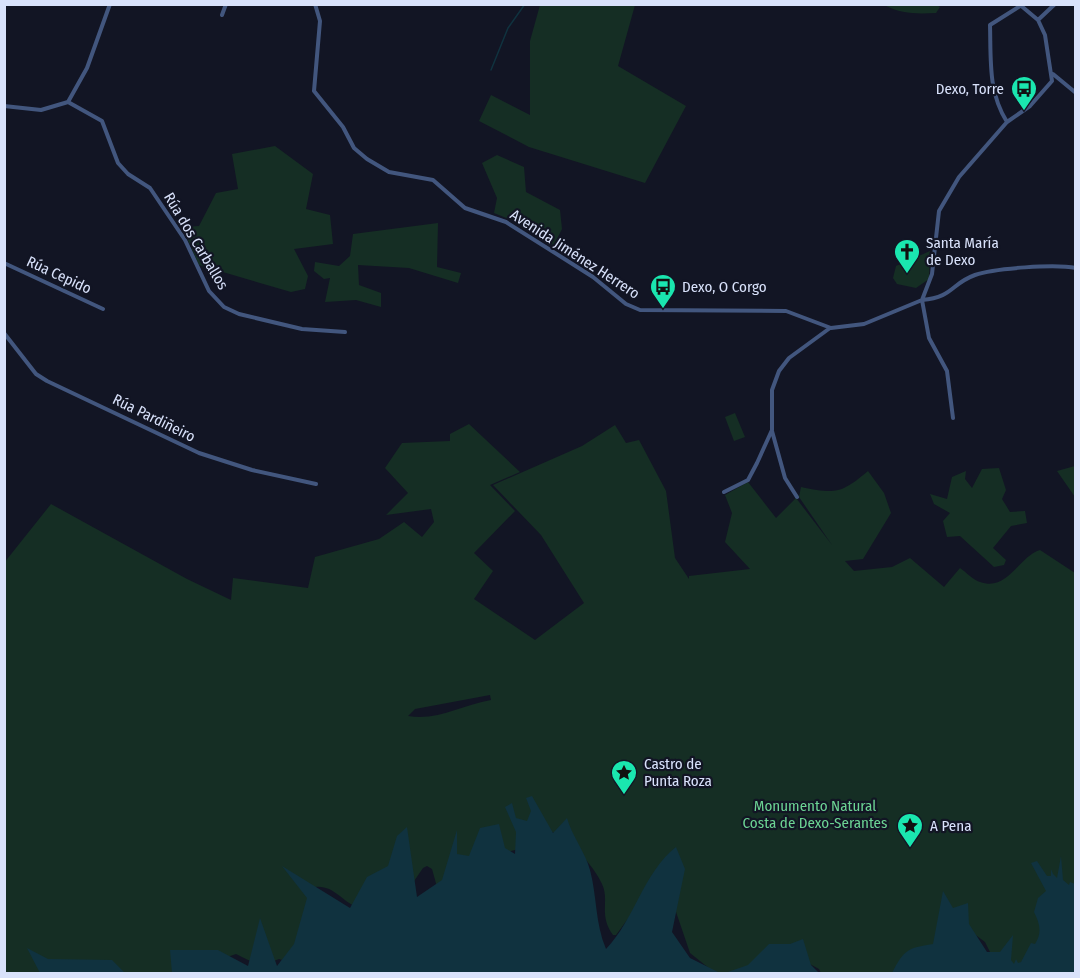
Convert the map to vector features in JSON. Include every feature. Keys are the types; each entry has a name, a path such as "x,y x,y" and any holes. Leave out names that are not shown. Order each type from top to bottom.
{"street":[{"path":"4,106 41,110 68,102 87,68 110,4"},
{"path":"222,15 226,4"},
{"name":"Avenida Jiménez Herrero","path":"315,4 320,21 314,91 343,127 354,148 389,172 433,180 465,208 506,222 593,277 626,304 640,310 786,311 831,328 864,324 922,300 940,298 975,275 1035,267 1076,268"},
{"path":"1038,21 1055,4"},
{"path":"954,418 946,371 929,338 922,300 932,274 939,211 959,177 1008,122 1048,89 1053,74 1045,35 1038,21 1019,5 990,25 990,76 1000,111 1008,122"},
{"path":"1053,74 1076,93"},
{"name":"Rúa dos Carballos","path":"68,102 102,121 118,163 128,174 150,188 184,240 209,291 224,307 239,314 302,329 345,332"},
{"name":"Rúa Cepido","path":"4,263 103,309"},
{"path":"797,497 785,478 772,430 772,390 779,371 789,358 831,328"},
{"name":"Rúa Pardiñeiro","path":"4,333 36,374 57,386 199,453 252,470 316,484"},
{"path":"724,492 747,480 772,430"}],"green space":[{"path":"935,4 940,7 936,13 903,12 884,5"},
{"path":"540,5 635,5 618,66 686,106 645,183 529,147 479,121 491,95 530,115 530,41"},
{"path":"275,146 313,174 306,209 330,215 333,244 294,249 308,276 305,289 291,292 199,265 182,227 199,226 216,193 238,189 232,154"},
{"path":"497,155 524,167 526,192 560,210 562,229 553,247 514,221 494,213 497,198 482,163"},
{"path":"438,223 437,267 461,273 458,283 409,268 358,265 359,285 381,293 381,307 356,300 325,302 330,278 324,279 314,271 315,262 339,266 350,256 353,234"},
{"path":"930,251 929,279 916,288 897,284 893,278 896,266"},
{"path":"735,413 745,437 734,441 725,417"},
{"name":"Monumento Natural Costa de Dexo-Serantes","path":"469,424 520,472 490,485 515,511 474,553 493,571 474,599 535,640 584,603 541,535 493,485 582,446 615,425 626,443 639,440 666,491 675,558 689,579 689,576 750,569 725,542 732,513 725,495 748,482 776,518 796,498 832,545 799,497 801,487 822,491 837,490 851,484 868,471 884,493 891,513 863,559 845,561 854,571 892,567 910,558 944,587 960,568 977,581 990,584 1005,578 1025,559 1040,550 1075,573 1075,901 1039,945 1014,969 992,956 985,942 973,933 927,956 902,962 892,973 821,973 819,969 808,963 764,973 715,973 690,953 674,906 638,905 616,935 613,935 606,921 604,890 598,877 587,861 571,845 549,831 515,850 469,861 439,894 432,869 427,866 423,868 410,887 357,907 327,888 315,887 319,918 282,960 257,963 236,954 181,973 5,973 4,563 51,504 187,579 231,600 233,578 308,588 315,557 379,539 404,522 422,537 434,522 431,509 386,515 408,493 385,468 402,443 450,441 450,434","holes":["490,695 491,700 430,716 408,716 415,709"]},
{"path":"1076,466 1075,497 1057,471"},
{"path":"999,468 1006,490 1002,499 1010,512 1025,511 1027,523 1011,526 993,548 1006,560 1004,565 994,567 960,536 947,537 943,521 950,513 934,504 930,494 947,499 952,477 966,471 965,479 972,488 982,469"}],"water":[{"path":"532,796 553,833 567,818 590,870 602,939 606,949 625,924 655,870 676,847 685,869 672,932 690,958 720,973 172,973 170,950 218,950 248,966 260,918 277,966 294,944 307,898 282,866 350,908 367,877 388,866 397,836 407,827 417,897 442,880 457,830 457,854 469,856 480,828 499,824 505,848 515,854 516,832 505,807 512,803 516,818 527,821 531,811 526,798"},
{"path":"1061,856 1063,880 1069,885 1070,882 1075,884 1075,973 892,973 907,951 933,944 943,891 953,908 968,903 969,924 987,952 1000,952 1013,935 1011,960 1014,964 1016,959 1018,963 1021,962 1031,943 1035,944 1039,935 1034,912 1038,898 1046,891 1031,863 1037,861 1047,876 1051,876 1051,869 1057,878"},
{"path":"803,939 811,965 819,973 725,973 748,965 769,944 790,944"},
{"path":"27,948 48,959 112,960 125,973 40,973"}],"waterway":[{"path":"491,70 508,28 525,4"}],"place":[{"name":"Dexo, Torre","path":"1024,112"},
{"name":"Santa María de Dexo","path":"907,275"},
{"name":"Dexo, O Corgo","path":"663,310"},
{"name":"Castro de Punta Roza","path":"624,796"},
{"name":"A Pena","path":"910,849"}]}
